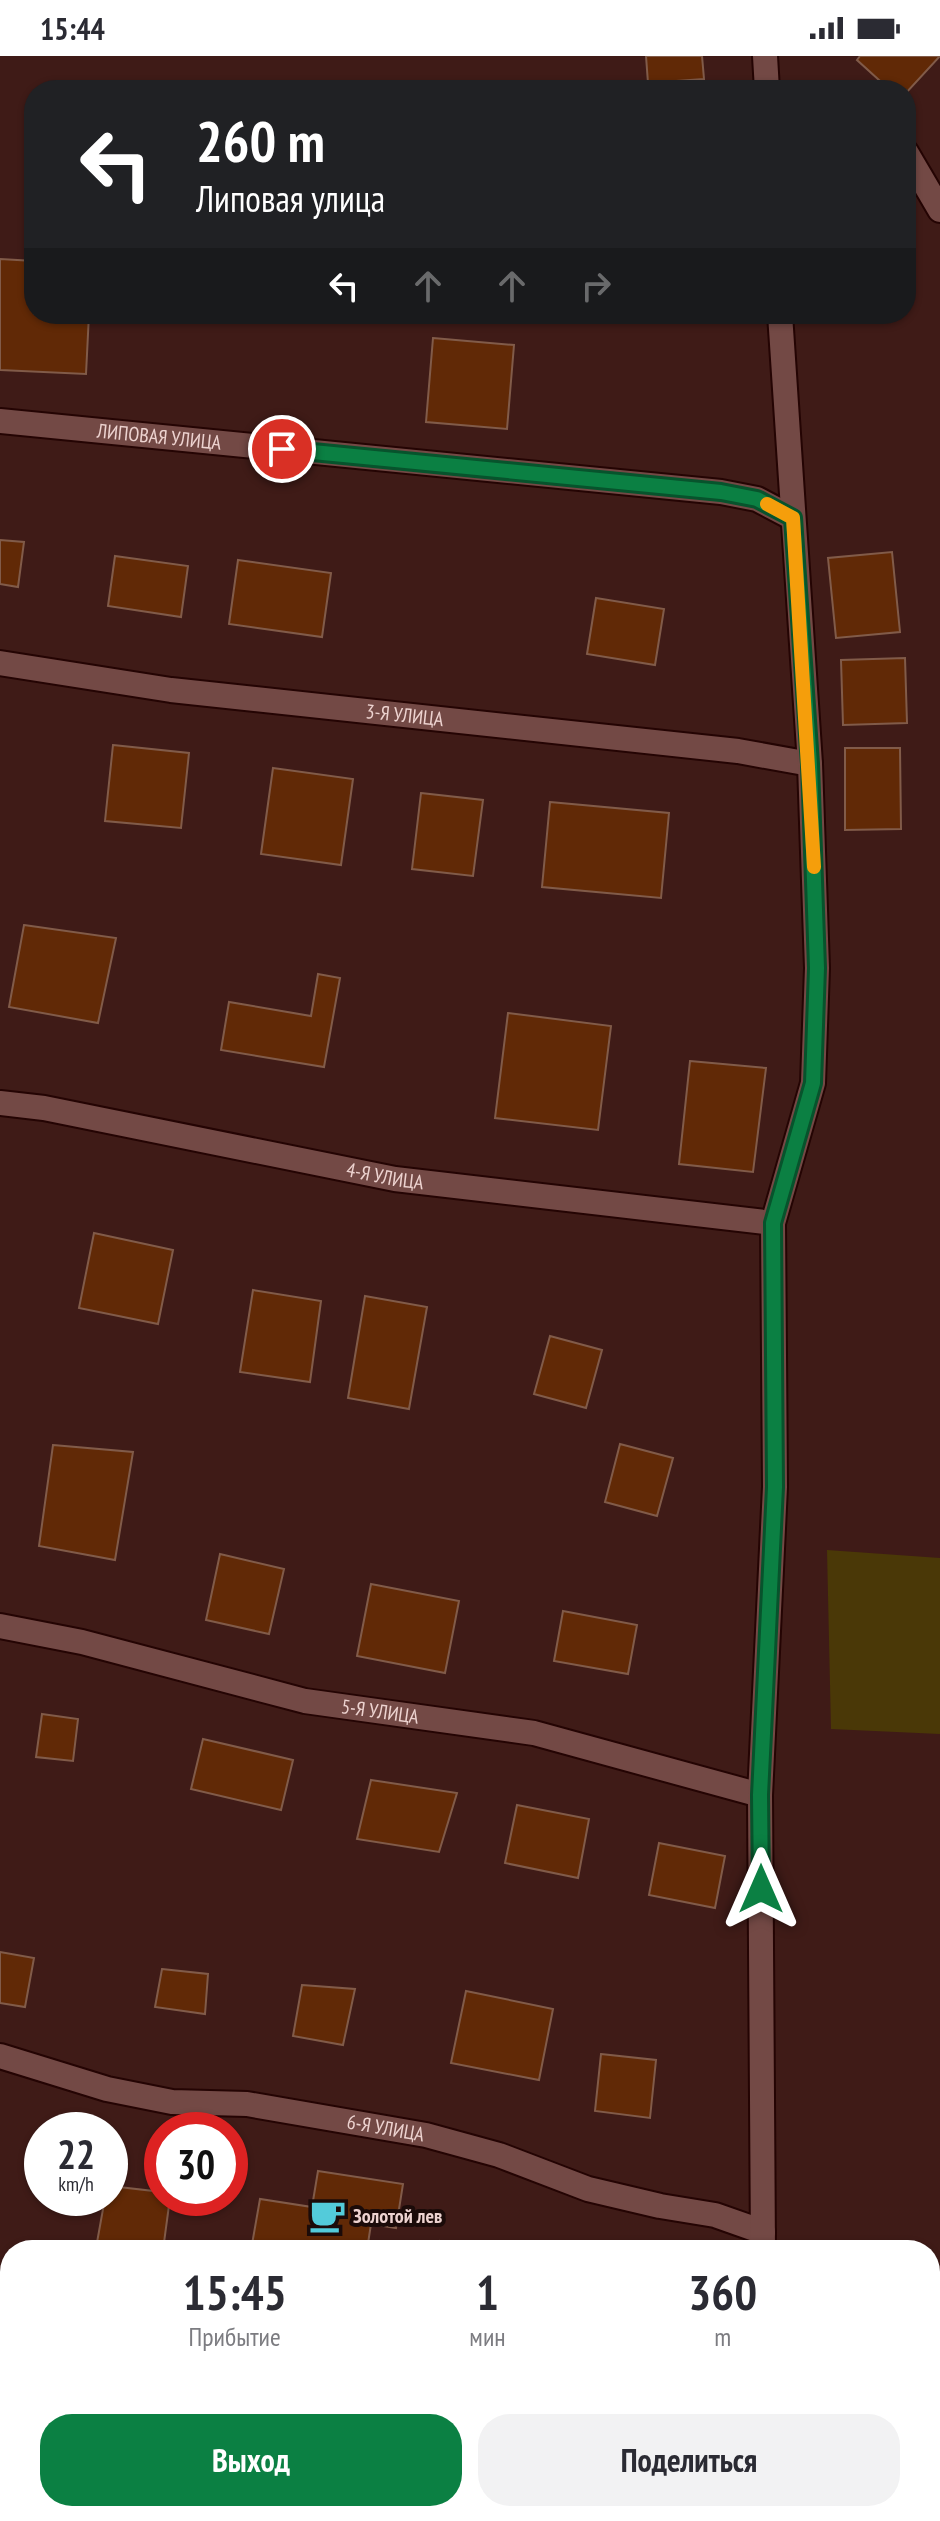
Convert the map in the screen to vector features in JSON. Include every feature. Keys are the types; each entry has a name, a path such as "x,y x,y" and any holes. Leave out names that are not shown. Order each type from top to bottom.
{"street":[{"path":"765,56 766,80"},
{"path":"916,169 940,210"},
{"path":"763,2240 760,1795 775,1487 773,1223 813,1083 817,968 810,764 781,324"},
{"name":"ЛИПОВАЯ УЛИЦА","path":"0,421 721,492 757,499 793,518"},
{"name":"3-Я УЛИЦА","path":"0,663 171,690 738,751 810,764"},
{"name":"4-Я УЛИЦА","path":"0,1103 44,1108 395,1179 773,1223"},
{"name":"5-Я УЛИЦА","path":"0,1626 82,1642 305,1701 534,1733 760,1795"},
{"name":"6-Я УЛИЦА","path":"0,2056 107,2089 172,2102 247,2104 426,2135 499,2155 588,2189 715,2215 761,2240"}],"shaded area":[{"path":"827,1550 940,1558 940,1734 831,1729"}],"building":[{"path":"646,56 702,56 704,79 648,80"},
{"path":"860,56 940,56 916,82 879,80 857,60"},
{"path":"0,259 24,260 24,324 88,324 86,374 0,370"},
{"path":"433,338 514,345 507,429 426,422"},
{"path":"0,540 24,542 18,587 0,584"},
{"path":"892,552 900,632 836,638 828,558"},
{"path":"115,556 188,566 181,617 108,606"},
{"path":"238,560 331,573 322,637 229,624"},
{"path":"596,598 664,609 655,665 587,654"},
{"path":"905,658 907,723 843,725 841,660"},
{"path":"113,745 189,753 181,828 105,821"},
{"path":"845,748 900,748 901,829 845,830"},
{"path":"273,768 353,779 341,865 261,854"},
{"path":"421,793 483,800 473,876 412,869"},
{"path":"550,802 669,813 661,898 542,887"},
{"path":"24,925 116,938 98,1023 9,1007"},
{"path":"318,974 340,978 324,1067 221,1050 229,1002 311,1016"},
{"path":"508,1013 611,1026 598,1130 495,1118"},
{"path":"690,1061 766,1068 753,1172 679,1164"},
{"path":"94,1233 173,1250 158,1324 79,1308"},
{"path":"253,1290 321,1301 310,1382 240,1372"},
{"path":"365,1296 427,1307 409,1409 348,1398"},
{"path":"550,1336 602,1350 586,1408 534,1394"},
{"path":"620,1444 673,1458 657,1516 605,1502"},
{"path":"53,1445 133,1452 115,1560 39,1546"},
{"path":"220,1554 284,1569 269,1634 206,1620"},
{"path":"371,1584 459,1601 445,1673 357,1656"},
{"path":"563,1611 637,1625 628,1674 554,1661"},
{"path":"42,1714 78,1719 73,1761 36,1757"},
{"path":"203,1739 293,1760 281,1810 191,1789"},
{"path":"371,1780 457,1793 439,1852 357,1839"},
{"path":"517,1805 589,1819 578,1878 505,1863"},
{"path":"659,1843 725,1856 715,1908 649,1895"},
{"path":"0,1952 34,1958 25,2007 0,2003"},
{"path":"162,1969 208,1974 205,2014 155,2007"},
{"path":"302,1985 355,1989 343,2045 293,2036"},
{"path":"466,1991 553,2009 539,2080 451,2063"},
{"path":"601,2054 656,2060 650,2118 595,2111"},
{"name":"Золотой лев","path":"318,2171 403,2184 396,2228 371,2224 369,2240 253,2240 260,2199 312,2207"},
{"path":"128,2188 144,2190 144,2216 168,2216 164,2240 97,2240 102,2216 128,2216"}],"slow traffic":[{"path":"767,504 793,518 814,867"}],"place":[{"name":"Золотой лев","path":"327,2216"}],"route":[{"path":"282,449 721,492 757,499 793,518 810,764 817,968 813,1083 773,1223 775,1487 760,1795 761,1889"}]}
